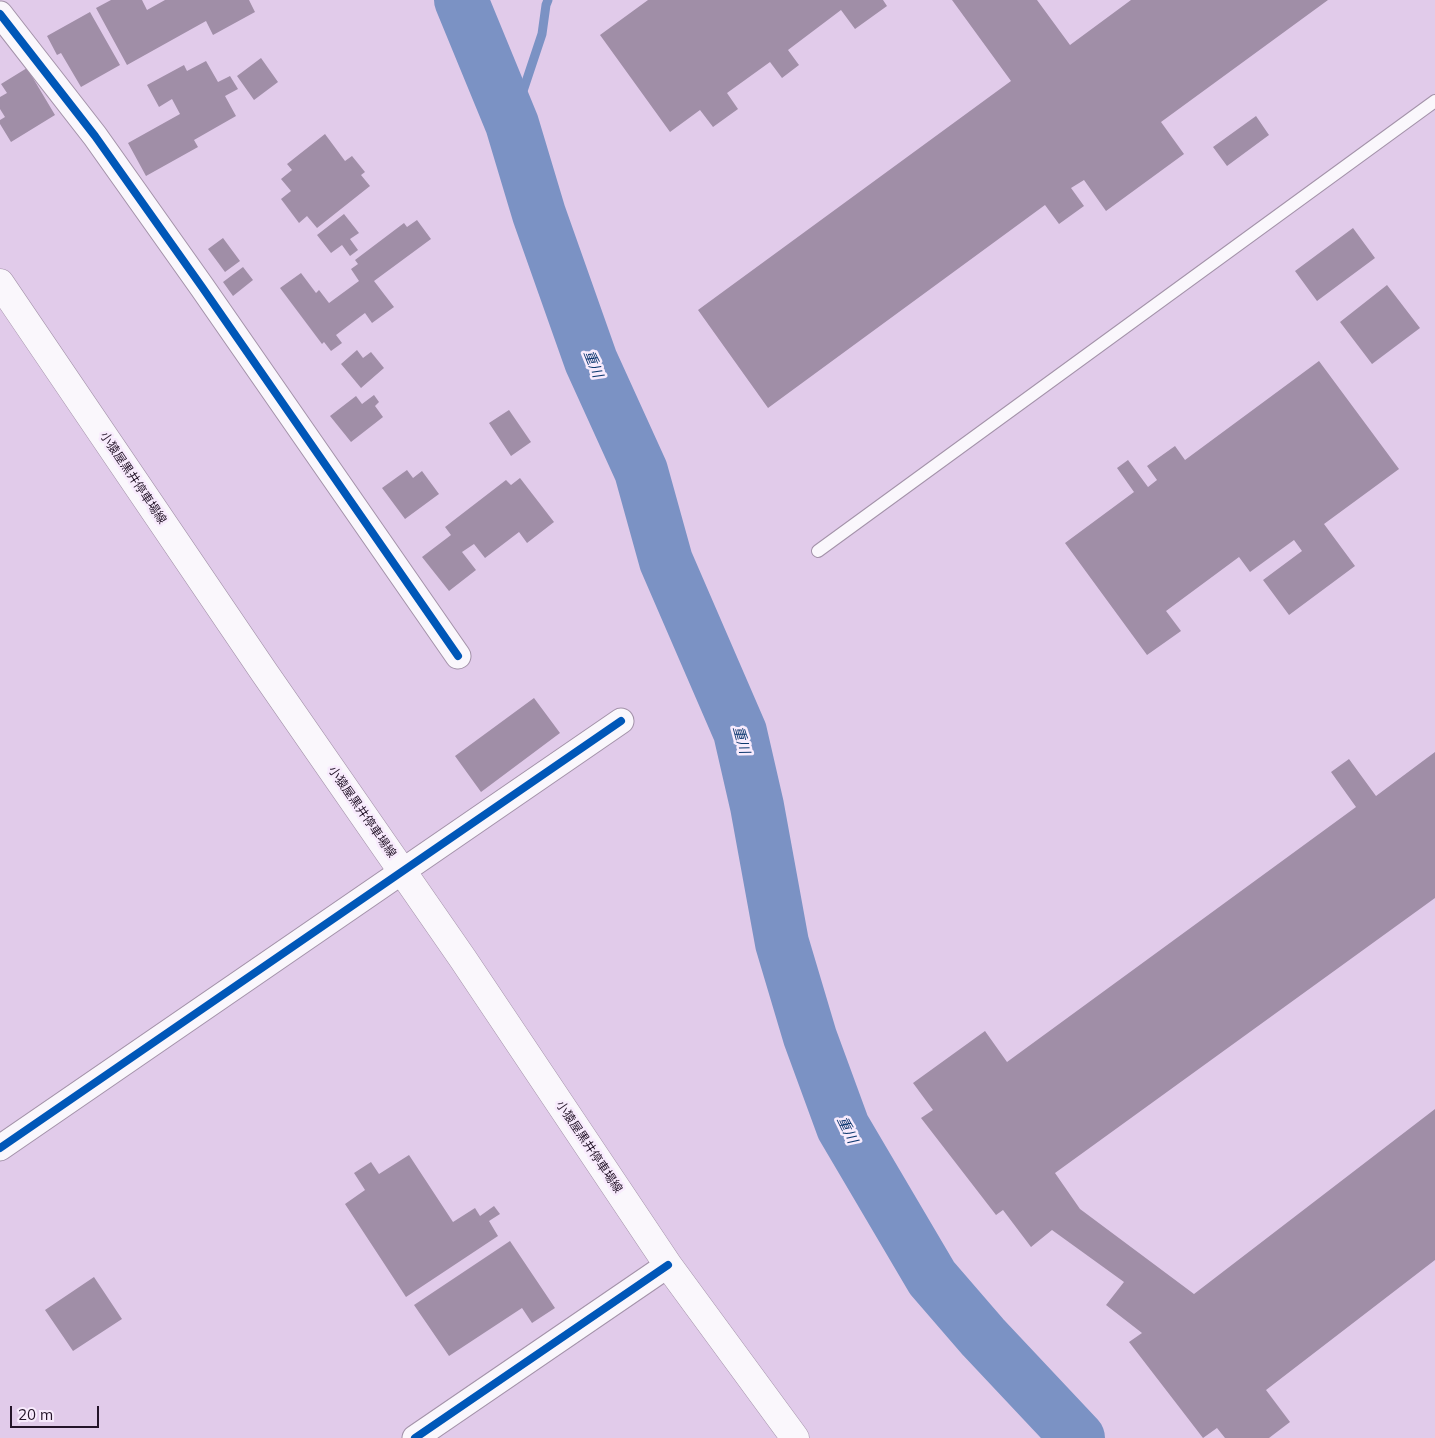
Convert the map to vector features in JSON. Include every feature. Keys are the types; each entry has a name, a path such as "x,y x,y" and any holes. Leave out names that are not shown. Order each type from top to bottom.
{"main road":[{"name":"小猿屋黒井停車場線","path":"0,282 264,672 469,967 668,1265 795,1438"}],"street":[{"path":"0,14 94,136 202,287 458,656"},
{"path":"0,1148 621,721"},
{"path":"415,1438 668,1265"}],"lane":[{"path":"818,551 1435,102"}],"building":[{"path":"111,0 142,0 147,10 165,0 249,0 255,12 213,35 206,21 127,65 96,8"},
{"path":"648,0 883,0 887,6 855,29 841,10 788,50 799,65 782,78 770,62 727,93 738,109 713,127 700,110 670,132 600,35"},
{"path":"952,0 1037,0 1070,45 1131,0 1328,0 1161,122 1184,154 1106,211 1084,180 1071,188 1084,206 1059,224 1045,205 768,408 698,310 1011,81"},
{"path":"90,12 120,65 81,87 61,53 57,55 47,36"},
{"path":"261,58 278,82 254,100 237,76"},
{"path":"206,61 218,82 230,76 238,89 225,96 236,116 194,140 198,147 146,176 128,143 180,114 172,99 159,107 147,85 184,65 187,71"},
{"path":"27,68 55,115 11,142 0,124 0,120 5,117 0,109 0,97 7,93 1,84"},
{"path":"1256,116 1269,135 1227,166 1213,147"},
{"path":"325,134 345,161 352,156 365,172 361,175 370,186 317,228 307,216 299,223 281,199 291,191 281,179 292,170 287,164"},
{"path":"344,214 359,233 350,239 358,250 350,256 342,245 331,253 317,235"},
{"path":"417,220 431,239 374,281 394,307 372,323 365,313 336,335 342,343 331,351 324,342 322,344 280,288 301,273 316,293 319,290 329,303 359,281 351,269 358,264 355,260 404,223 407,227"},
{"path":"1353,228 1375,258 1317,301 1295,271"},
{"path":"223,238 240,261 225,272 208,249"},
{"path":"243,267 253,280 233,296 223,282"},
{"path":"1387,285 1420,328 1372,364 1340,322"},
{"path":"357,350 363,358 371,352 384,368 361,388 341,364"},
{"path":"1319,361 1399,469 1324,524 1355,566 1289,615 1263,580 1302,551 1294,540 1250,572 1239,557 1166,611 1181,631 1147,655 1065,543 1134,492 1117,468 1128,460 1148,487 1157,480 1147,466 1175,446 1185,460"},
{"path":"374,395 379,402 375,406 383,417 351,442 330,416 356,396 362,404"},
{"path":"509,410 531,442 511,456 489,423"},
{"path":"407,470 413,478 422,471 439,494 405,519 382,488"},
{"path":"520,478 554,522 527,543 519,532 485,558 474,544 462,552 476,570 449,591 422,557 451,535 445,527 506,480 511,485"},
{"path":"534,698 560,733 481,792 455,756"},
{"path":"1435,752 1435,898 1055,1173 1080,1209 1194,1294 1435,1109 1435,1260 1266,1390 1290,1422 1269,1438 1225,1438 1217,1428 1203,1438 1129,1342 1142,1333 1106,1305 1124,1282 1052,1230 1031,1247 1003,1210 996,1215 921,1118 933,1110 913,1083 985,1031 1007,1062 1356,807 1331,772 1349,759 1376,796"},
{"path":"409,1155 453,1222 475,1208 480,1216 494,1206 500,1214 489,1221 498,1236 406,1297 345,1204 365,1190 354,1173 371,1162 379,1174"},
{"path":"510,1241 555,1308 532,1323 522,1308 449,1356 414,1305"},
{"path":"94,1277 122,1319 73,1351 45,1310"}],"waterway":[{"name":"重川","path":"461,0 512,124 539,214 591,361 641,471 666,561 740,732 757,806 782,943 810,1037 843,1127 932,1278 983,1337 1078,1438"},
{"path":"512,124 542,34 548,0"}],"cycle path":[{"path":"0,14 95,136 458,656"},
{"path":"0,1148 621,721"},
{"path":"415,1438 668,1265"}]}
